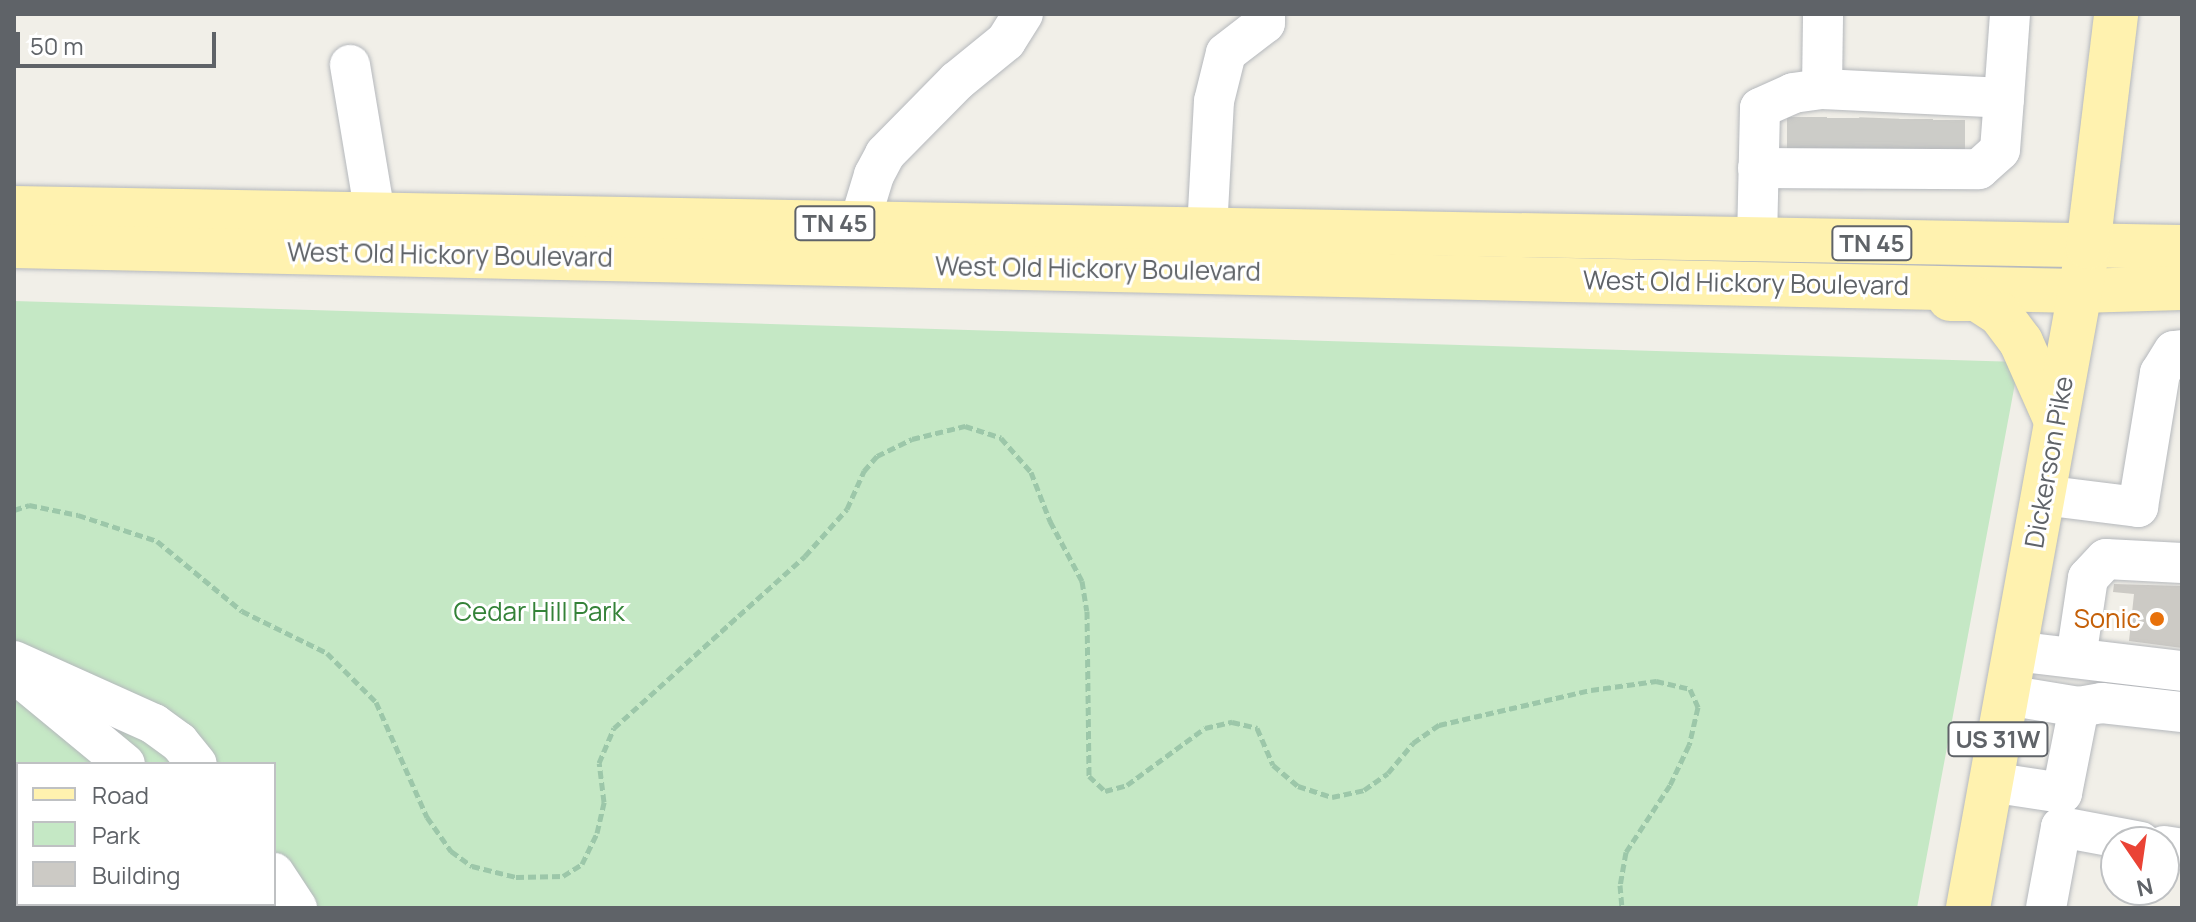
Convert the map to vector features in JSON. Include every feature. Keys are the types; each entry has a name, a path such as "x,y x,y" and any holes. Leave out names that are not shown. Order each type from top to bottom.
{"main road":[{"name":"Dickerson Pike","path":"1968,908 2088,247 2116,14"},
{"name":"West Old Hickory Boulevard","path":"14,208 375,214 852,244 1775,284 2079,291 2182,288"},
{"name":"West Old Hickory Boulevard","path":"14,246 852,244 1207,230 2182,247"},
{"path":"1775,284 1798,296 1977,299 2000,314 2021,342 2056,421"}],"street":[{"path":"852,244 885,154 957,81 1006,41 1023,14"},
{"path":"1207,230 1214,101 1226,53 1265,23 1265,14"},
{"path":"1823,14 1875,131"},
{"path":"1757,241 1760,108 1793,93 1875,131 1979,169 1995,158 2000,150 2010,14"},
{"path":"350,65 375,214"},
{"path":"1758,168 1875,131 2004,98"},
{"path":"2042,495 2138,507 2160,373 2174,351 2182,350"},
{"path":"2076,658 2088,578 2106,559 2182,563"},
{"path":"2030,570 2088,578"},
{"path":"2014,651 2182,671"},
{"path":"14,661 154,724 179,742 195,762"},
{"path":"14,673 123,762"},
{"path":"2006,695 2079,707 2102,703 2182,712"},
{"path":"1990,782 2062,793 2079,707"},
{"path":"2046,908 2061,827 2100,834"},
{"path":"276,876 297,908"}],"path":[{"path":"14,510 29,505 78,515 157,541 242,611 327,653 376,702 427,817 451,851 472,866 516,877 563,876 582,864 597,833 604,802 599,763 614,728 805,556 847,509 864,471 877,456 912,439 965,426 1001,438 1031,472 1050,521 1082,581 1087,611 1089,776 1105,791 1127,785 1205,728 1232,722 1257,728 1273,765 1298,786 1332,797 1364,790 1388,773 1413,743 1439,725 1591,690 1656,681 1690,689 1698,707 1689,745 1670,785 1626,852 1620,885 1622,908"}],"green space":[{"name":"Cedar Hill Park","path":"14,301 2019,362 1917,908 14,908"}],"building":[{"path":"2114,584 2182,586 2182,648 2129,641 2134,594 2113,592"}],"tunnel":[{"path":"1807,117 1807,153"},
{"path":"1843,118 1843,154"},
{"path":"1878,154 1879,118"},
{"path":"1913,119 1913,155"},
{"path":"1945,120 1945,156"}],"place":[{"name":"Sonic","path":"2157,619"}]}
